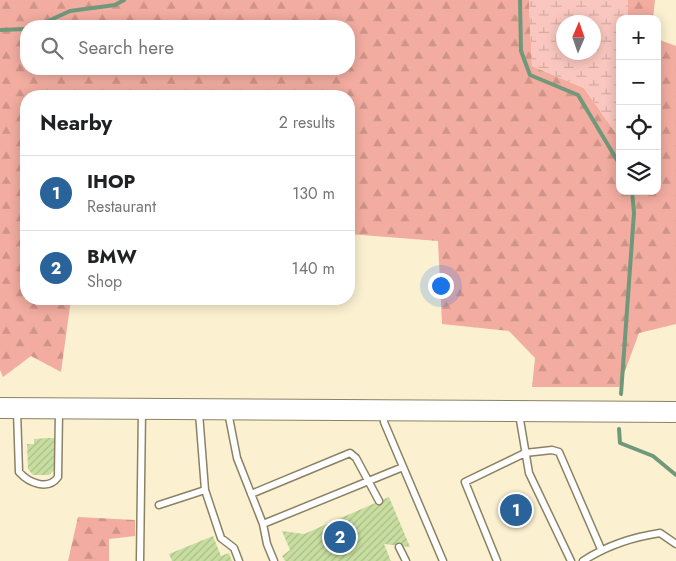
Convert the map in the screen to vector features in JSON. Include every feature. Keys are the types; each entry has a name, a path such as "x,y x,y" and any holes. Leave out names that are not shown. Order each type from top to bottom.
{"main road":[{"path":"9,408 676,412"}],"lane":[{"path":"9,408 20,472 28,481 39,484 53,482 58,477 59,408"},
{"path":"140,561 142,409"},
{"path":"199,409 205,490 221,538 234,548 239,561"},
{"path":"228,410 237,458 263,524 267,544 274,561"},
{"path":"384,410 384,422 443,561"},
{"path":"518,411 529,474 571,561"},
{"path":"497,561 465,482 525,453 552,450 559,452 602,549"},
{"path":"251,494 348,453 355,456 378,502"},
{"path":"263,524 403,467"},
{"path":"159,505 205,490"},
{"path":"583,561 602,549 660,534 676,544"},
{"path":"399,546 406,561"}],"green space":[{"path":"0,0 529,0 532,66 584,88 616,133 616,195 661,195 661,40 676,46 676,324 639,333 619,387 532,387 535,358 509,331 442,324 438,241 355,234 355,90 20,90 20,305 70,305 61,372 31,356 3,377 0,370"},
{"path":"529,0 628,0 628,15 616,15 616,133 584,88 532,66"},
{"path":"628,0 655,0 653,15 628,15"},
{"path":"78,517 135,520 135,536 109,539 109,561 68,561"}],"building":[{"path":"55,438 55,469 49,475 33,475 28,469 27,444 34,444 34,439"},
{"path":"389,497 410,547 384,544 391,561 285,561 282,556 290,550 282,531 304,534"},
{"path":"213,536 221,556 229,553 232,561 172,561 169,554"}],"waterway":[{"path":"50,20 70,11 115,5 124,0"},
{"path":"520,0 521,51 530,75 578,95 616,158"},
{"path":"0,30 20,29"},
{"path":"621,394 634,213 632,195"},
{"path":"619,429 620,443 653,456 676,475"}],"place":[{"name":"IHOP","path":"516,510"},
{"name":"BMW","path":"340,537"}]}
